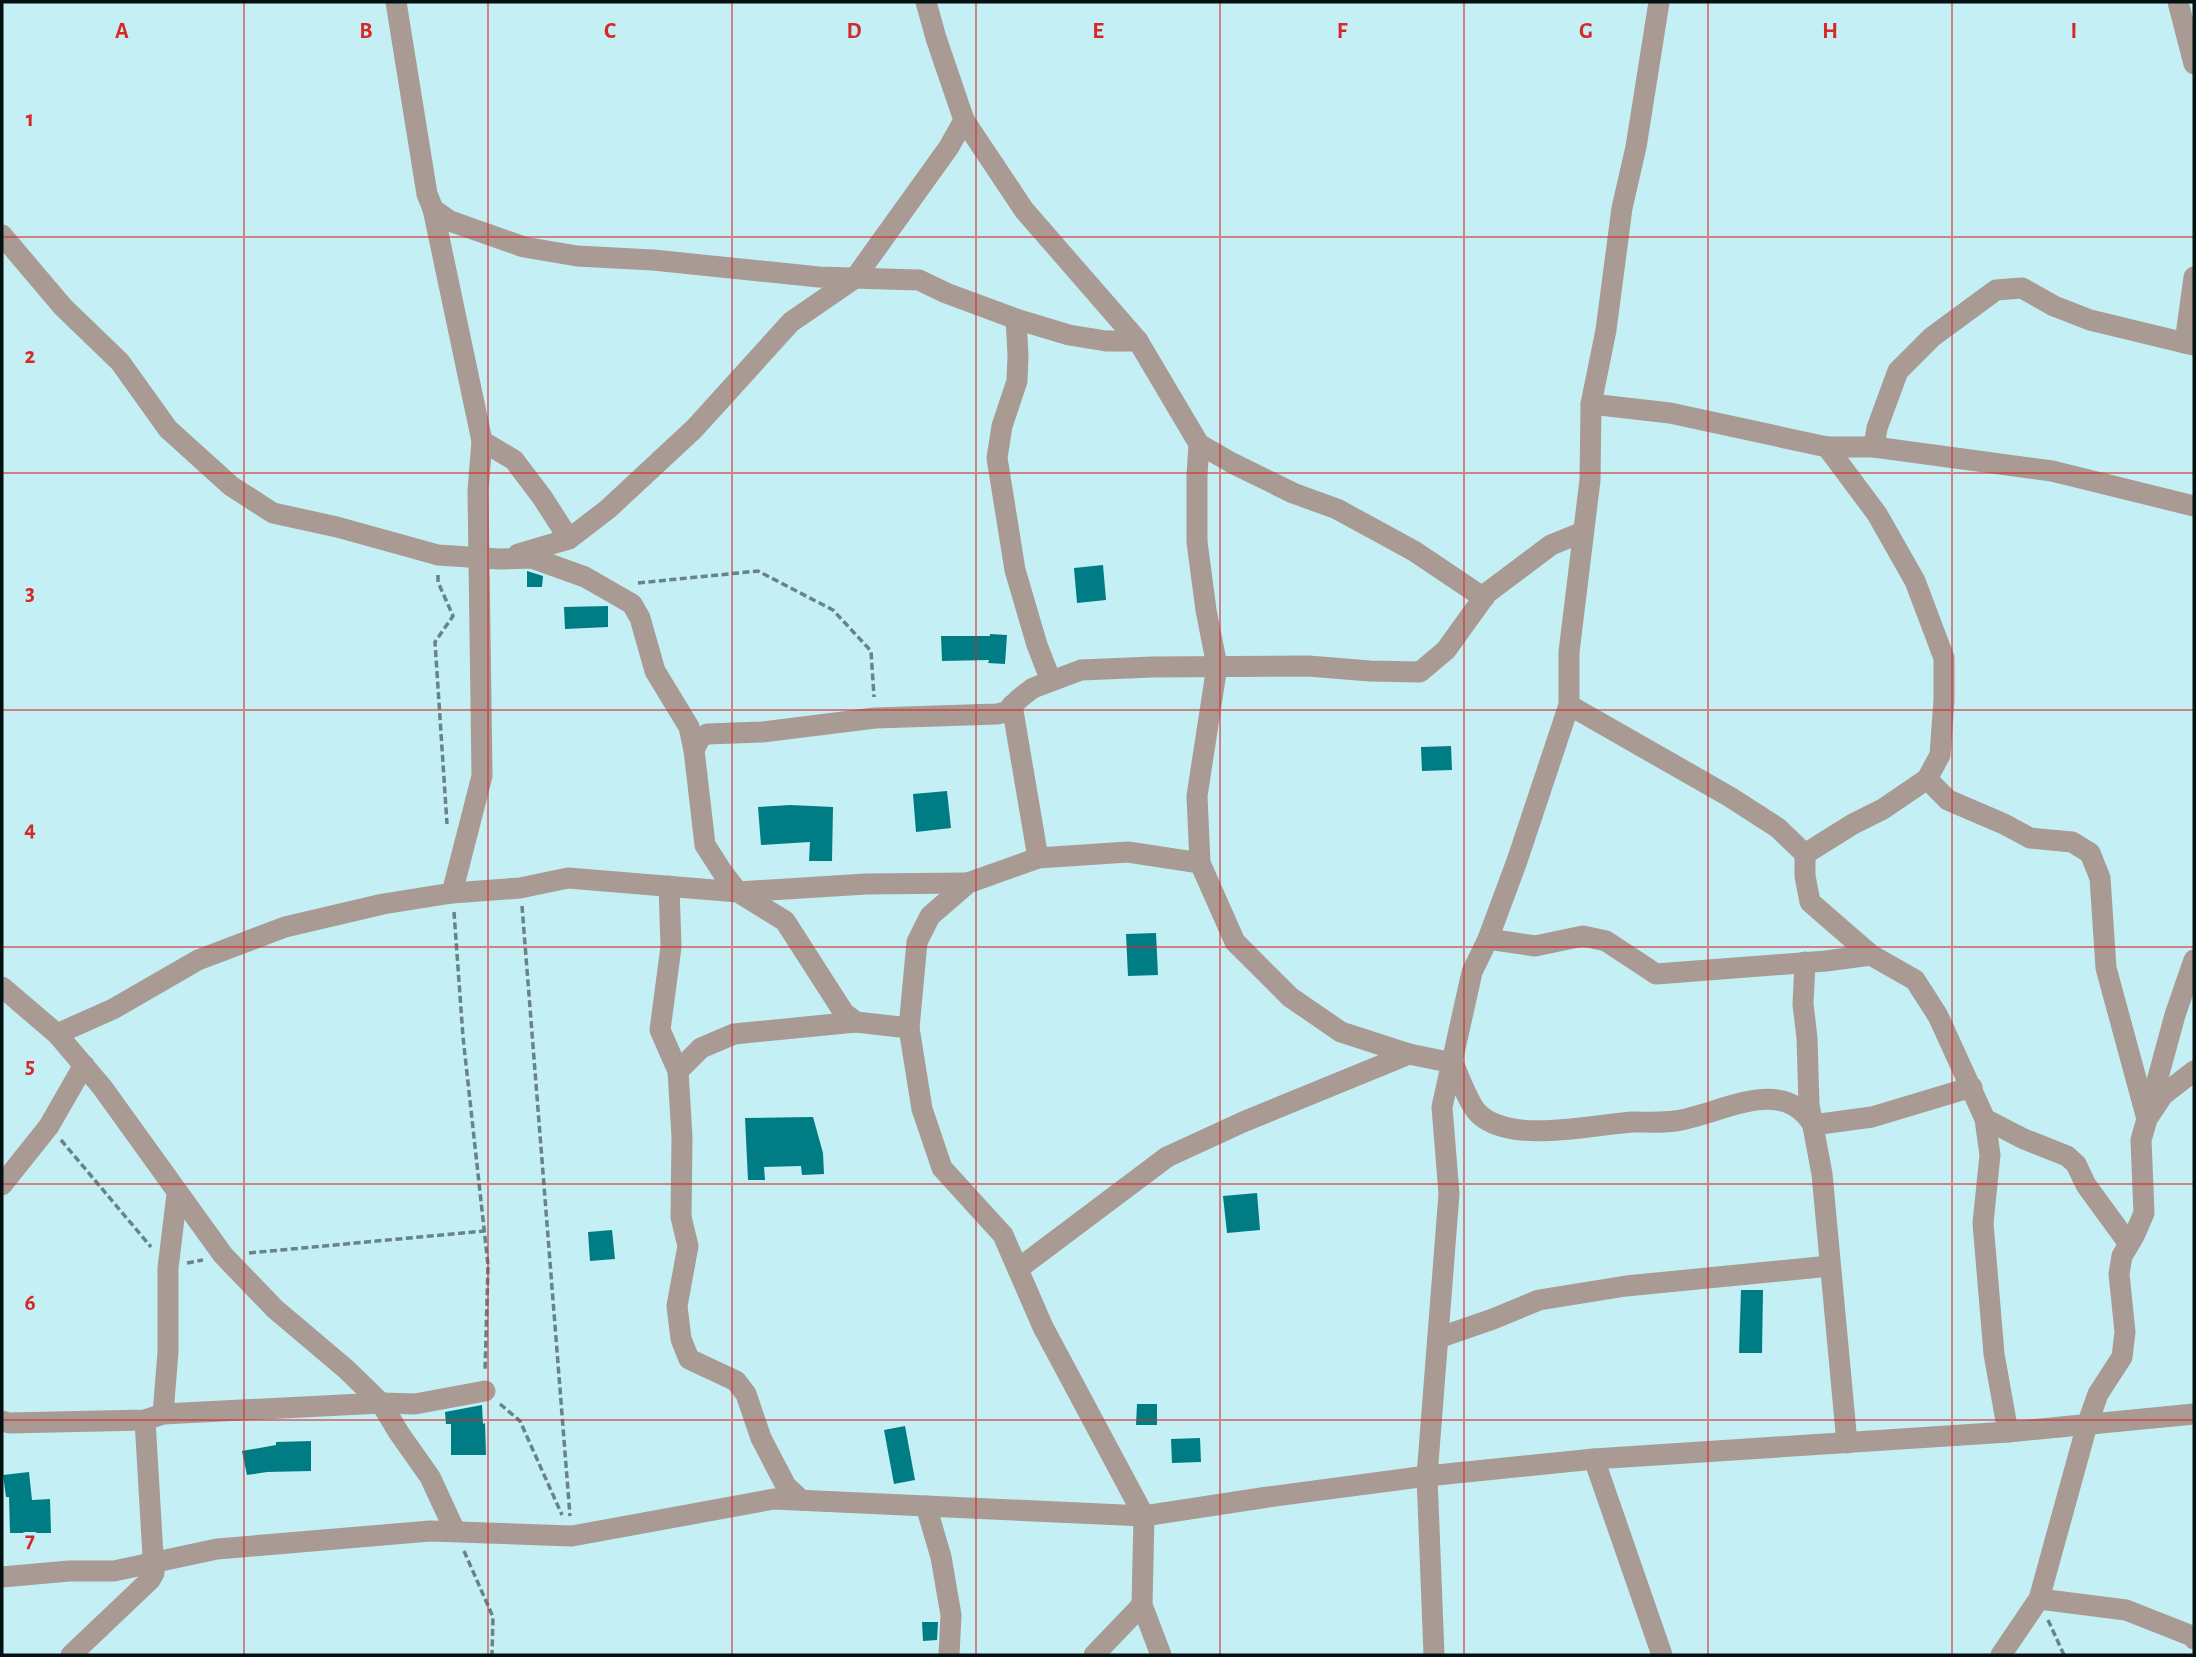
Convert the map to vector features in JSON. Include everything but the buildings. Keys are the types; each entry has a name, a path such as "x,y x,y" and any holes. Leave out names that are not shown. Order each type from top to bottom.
{"street":[{"path":"396,2 426,194 433,209 482,441 478,490 489,559 482,776 452,893"},
{"path":"926,2 964,120 1024,210 1138,341 1199,444 1293,493 1337,509 1414,551 1484,597"},
{"path":"1434,1655 1427,1476 1449,1194 1442,1108 1472,972 1488,939 1517,861 1569,705 1569,652 1590,480 1591,404 1606,330 1622,208 1636,147 1659,2"},
{"path":"2178,2 2194,64"},
{"path":"489,559 569,539 608,509 694,429 791,322 855,278 949,147 964,120"},
{"path":"433,209 450,221 524,247 577,256 653,260 819,277 919,280 1016,319 1069,335 1106,341 1138,341"},
{"path":"2,235 63,307 120,362 168,429 231,486 272,513 337,527 438,555 489,559 532,558 585,577 632,604 655,671 689,727 705,845 738,892 785,921 844,1013 856,1023"},
{"path":"1874,447 1877,428 1898,371 1933,337 1996,290 2022,288 2054,306 2090,320 2190,344 2194,276"},
{"path":"1016,319 1017,381 1002,426 996,458 1015,570 1037,645 1051,681"},
{"path":"1591,404 1670,413 1828,447 1874,447 2052,471 2194,506"},
{"path":"482,441 514,460 542,496 569,539"},
{"path":"1199,444 1197,542 1217,666 1197,796 1200,863 1235,942 1290,997 1342,1032 1409,1055 1452,1063"},
{"path":"1805,854 1927,779 1940,755 1944,700 1944,658 1915,581 1877,514 1828,447"},
{"path":"694,750 700,738 707,734 762,732 875,718 997,714 1006,712 1033,688 1081,670 1308,666 1420,672 1446,650 1484,597 1551,545 1583,532"},
{"path":"1012,705 1038,858"},
{"path":"1569,705 1779,828 1805,854 1805,876 1810,902 1871,955 1915,981 1938,1016 1985,1119 1990,1155 1983,1223 1994,1354 2008,1432"},
{"path":"1927,779 1948,800 2030,838 2072,842 2090,853 2100,878 2106,968 2147,1119"},
{"path":"57,1034 113,1009 198,960 285,927 383,904 452,893 520,888 568,878 738,892 866,884 968,883 1038,858 1128,852 1200,863"},
{"path":"968,883 930,916 918,942 909,1028 922,1110 942,1168 1003,1235 1043,1327 1144,1516 1142,1605 1161,1655"},
{"path":"669,886 671,947 660,1030 678,1072 682,1137 681,1217 688,1246 677,1306 681,1339 689,1359 736,1381 746,1394 761,1438 786,1486 801,1500"},
{"path":"1488,939 1535,946 1583,936 1606,941 1656,974 1871,955"},
{"path":"2001,1655 2039,1599 2087,1425 2098,1394 2122,1357 2125,1332 2119,1274 2122,1256 2144,1213 2141,1140 2175,1015 2194,960"},
{"path":"1805,962 1803,1004 1809,1105 1822,1174 1847,1443"},
{"path":"2,987 57,1034 84,1065 223,1255 275,1309 382,1403 430,1477 455,1531"},
{"path":"678,1072 701,1048 734,1034 856,1023 909,1028"},
{"path":"1018,1269 1167,1157 1243,1122 1409,1055"},
{"path":"1452,1063 1478,1113 1493,1124 1532,1130 1573,1130 1630,1122 1676,1121 1767,1098 1792,1104 1806,1115 1813,1125"},
{"path":"2,1185 49,1126 84,1065"},
{"path":"2147,1119 2163,1095 2194,1071"},
{"path":"1813,1125 1872,1117 1972,1087"},
{"path":"1985,1119 2024,1139 2067,1156 2076,1164 2086,1185 2129,1244"},
{"path":"71,1655 150,1580 154,1573 154,1417 168,1352 168,1268 177,1194"},
{"path":"1438,1338 1539,1300 1626,1286 1830,1266"},
{"path":"2,1421 9,1423 154,1417 382,1403 415,1404 485,1391"},
{"path":"2,1577 69,1571 114,1571 217,1549 430,1531 572,1536 774,1499 1144,1516 1427,1476 1594,1459 2008,1432 2194,1414"},
{"path":"1594,1459 1662,1655"},
{"path":"926,1506 941,1557 951,1615 949,1655"},
{"path":"2039,1599 2126,1610 2179,1630 2194,1639"},
{"path":"1094,1655 1142,1605"}],"path":[{"path":"438,555 438,582 453,616 435,642 448,834"},
{"path":"609,589 652,581 758,571 833,610 871,651 875,718"},
{"path":"520,888 572,1536"},
{"path":"452,893 463,1037 488,1265 485,1391 520,1421 572,1536"},
{"path":"49,1126 168,1268 223,1255 484,1231"},
{"path":"455,1531 493,1617 492,1655"},
{"path":"2039,1599 2064,1655"}]}
